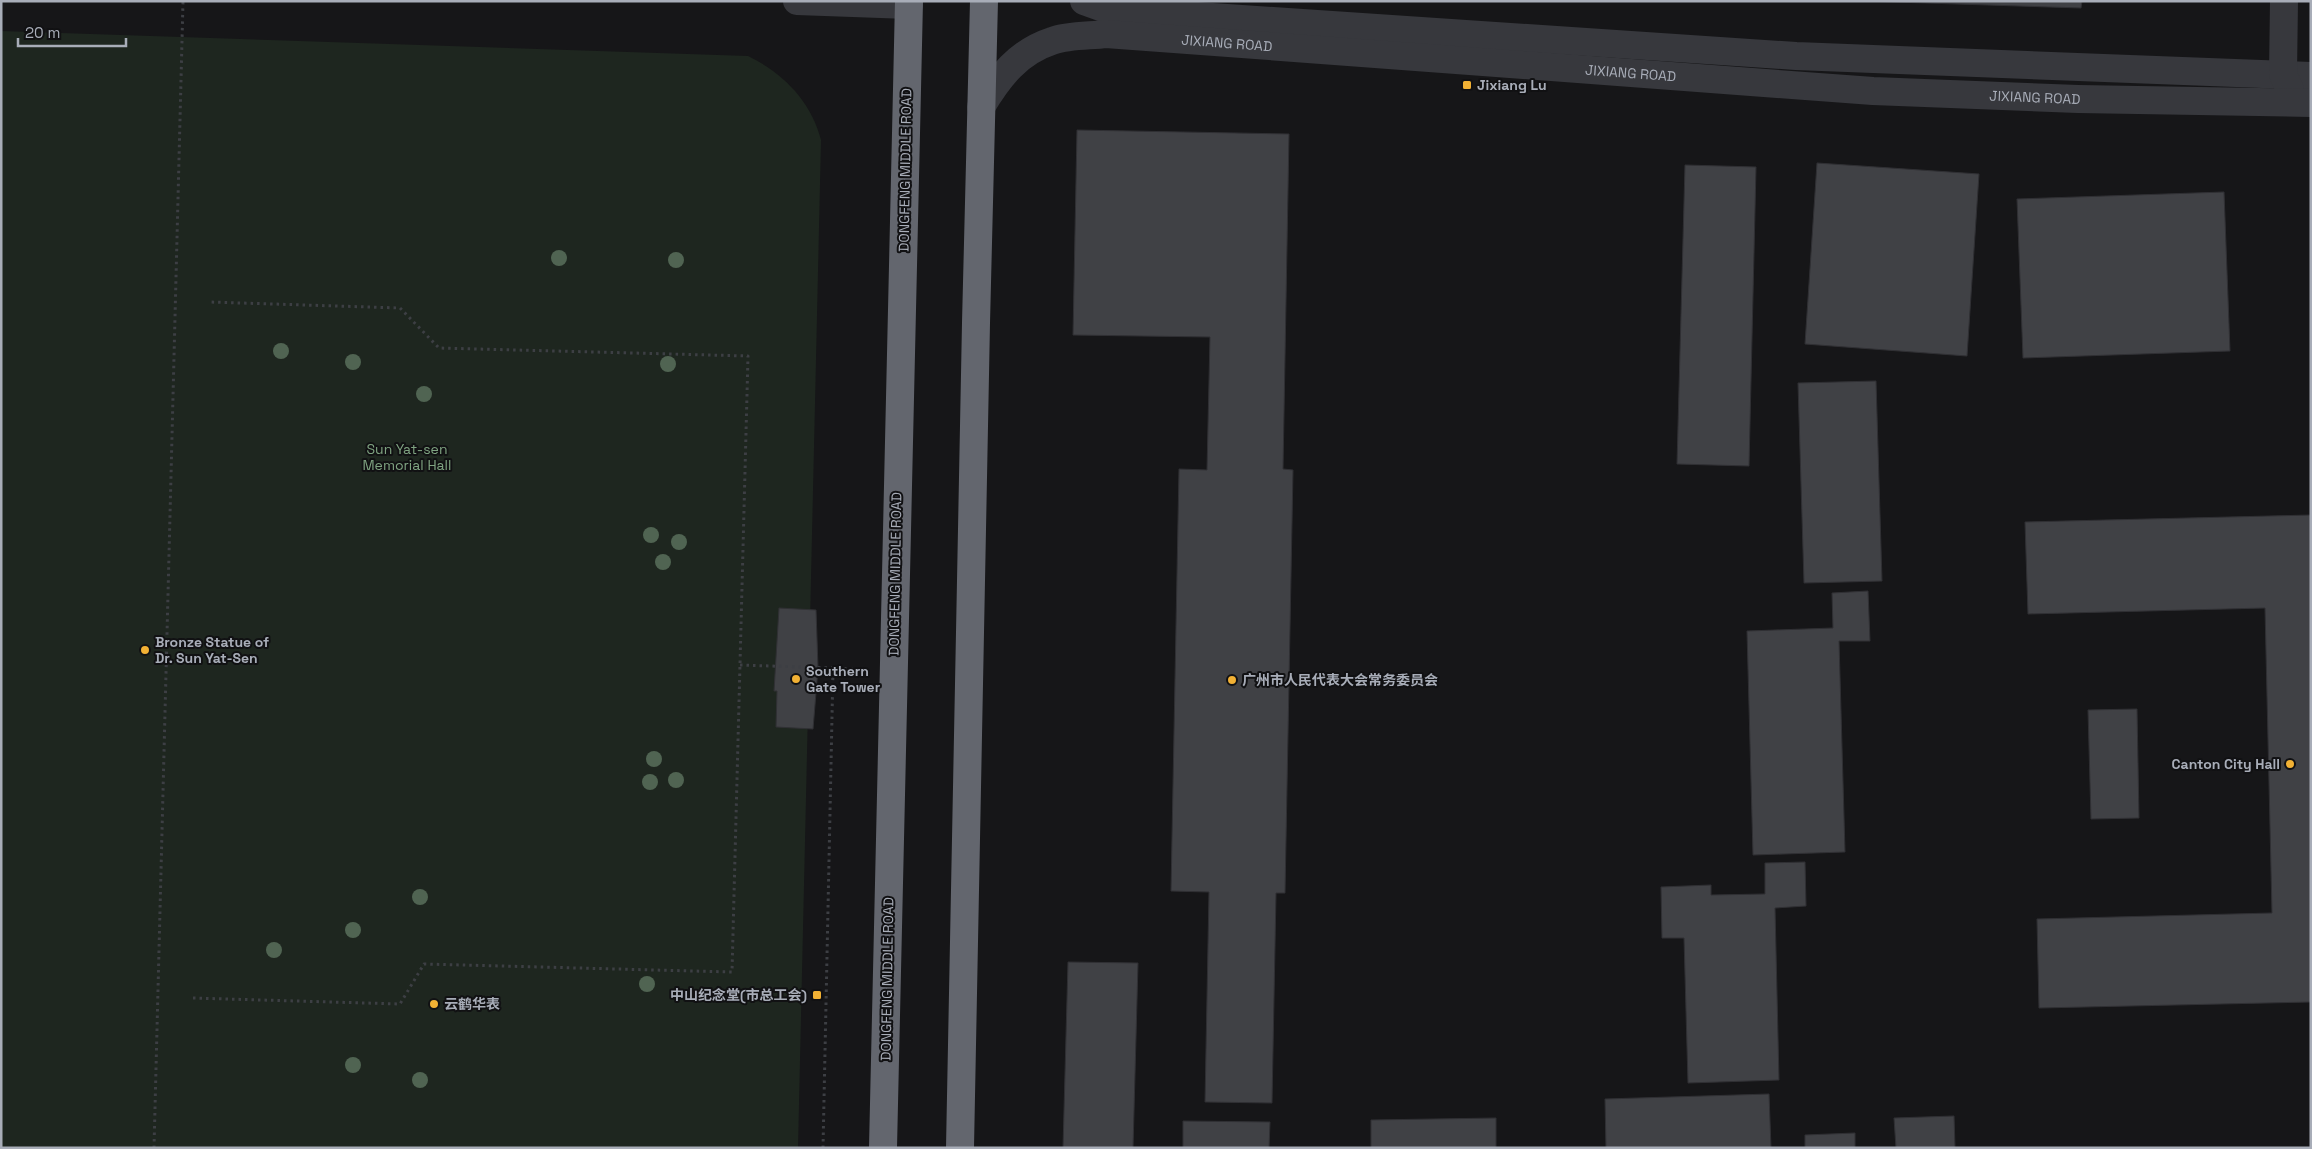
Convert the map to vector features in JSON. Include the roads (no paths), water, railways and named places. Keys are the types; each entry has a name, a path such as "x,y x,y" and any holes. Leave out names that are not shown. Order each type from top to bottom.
{"highway":[{"path":"960,1148 984,1"},
{"name":"DONGFENG MIDDLE ROAD","path":"883,1148 892,670 909,3"}],"street":[{"path":"797,1 909,3"},
{"name":"JIXIANG ROAD","path":"1084,1 1109,10 1776,55 1904,62 2311,76"},
{"path":"2284,1 2283,74 2306,96"},
{"name":"JIXIANG ROAD","path":"981,107 997,80 1025,54 1054,40 1106,34 1873,91 2078,99 2306,96"}],"place":[{"name":"Jixiang Lu","path":"1467,85"},
{"name":"Bronze Statue of Dr. Sun Yat-Sen","path":"145,650"},
{"name":"Southern Gate Tower","path":"796,679"},
{"name":"广州市人民代表大会常务委员会","path":"1232,680"},
{"name":"Canton City Hall","path":"2290,764"},
{"name":"中山纪念堂(市总工会)","path":"817,995"},
{"name":"云鹤华表","path":"434,1004"}],"park label":[{"name":"Sun Yat-sen Memorial Hall","path":"407,458"}]}
